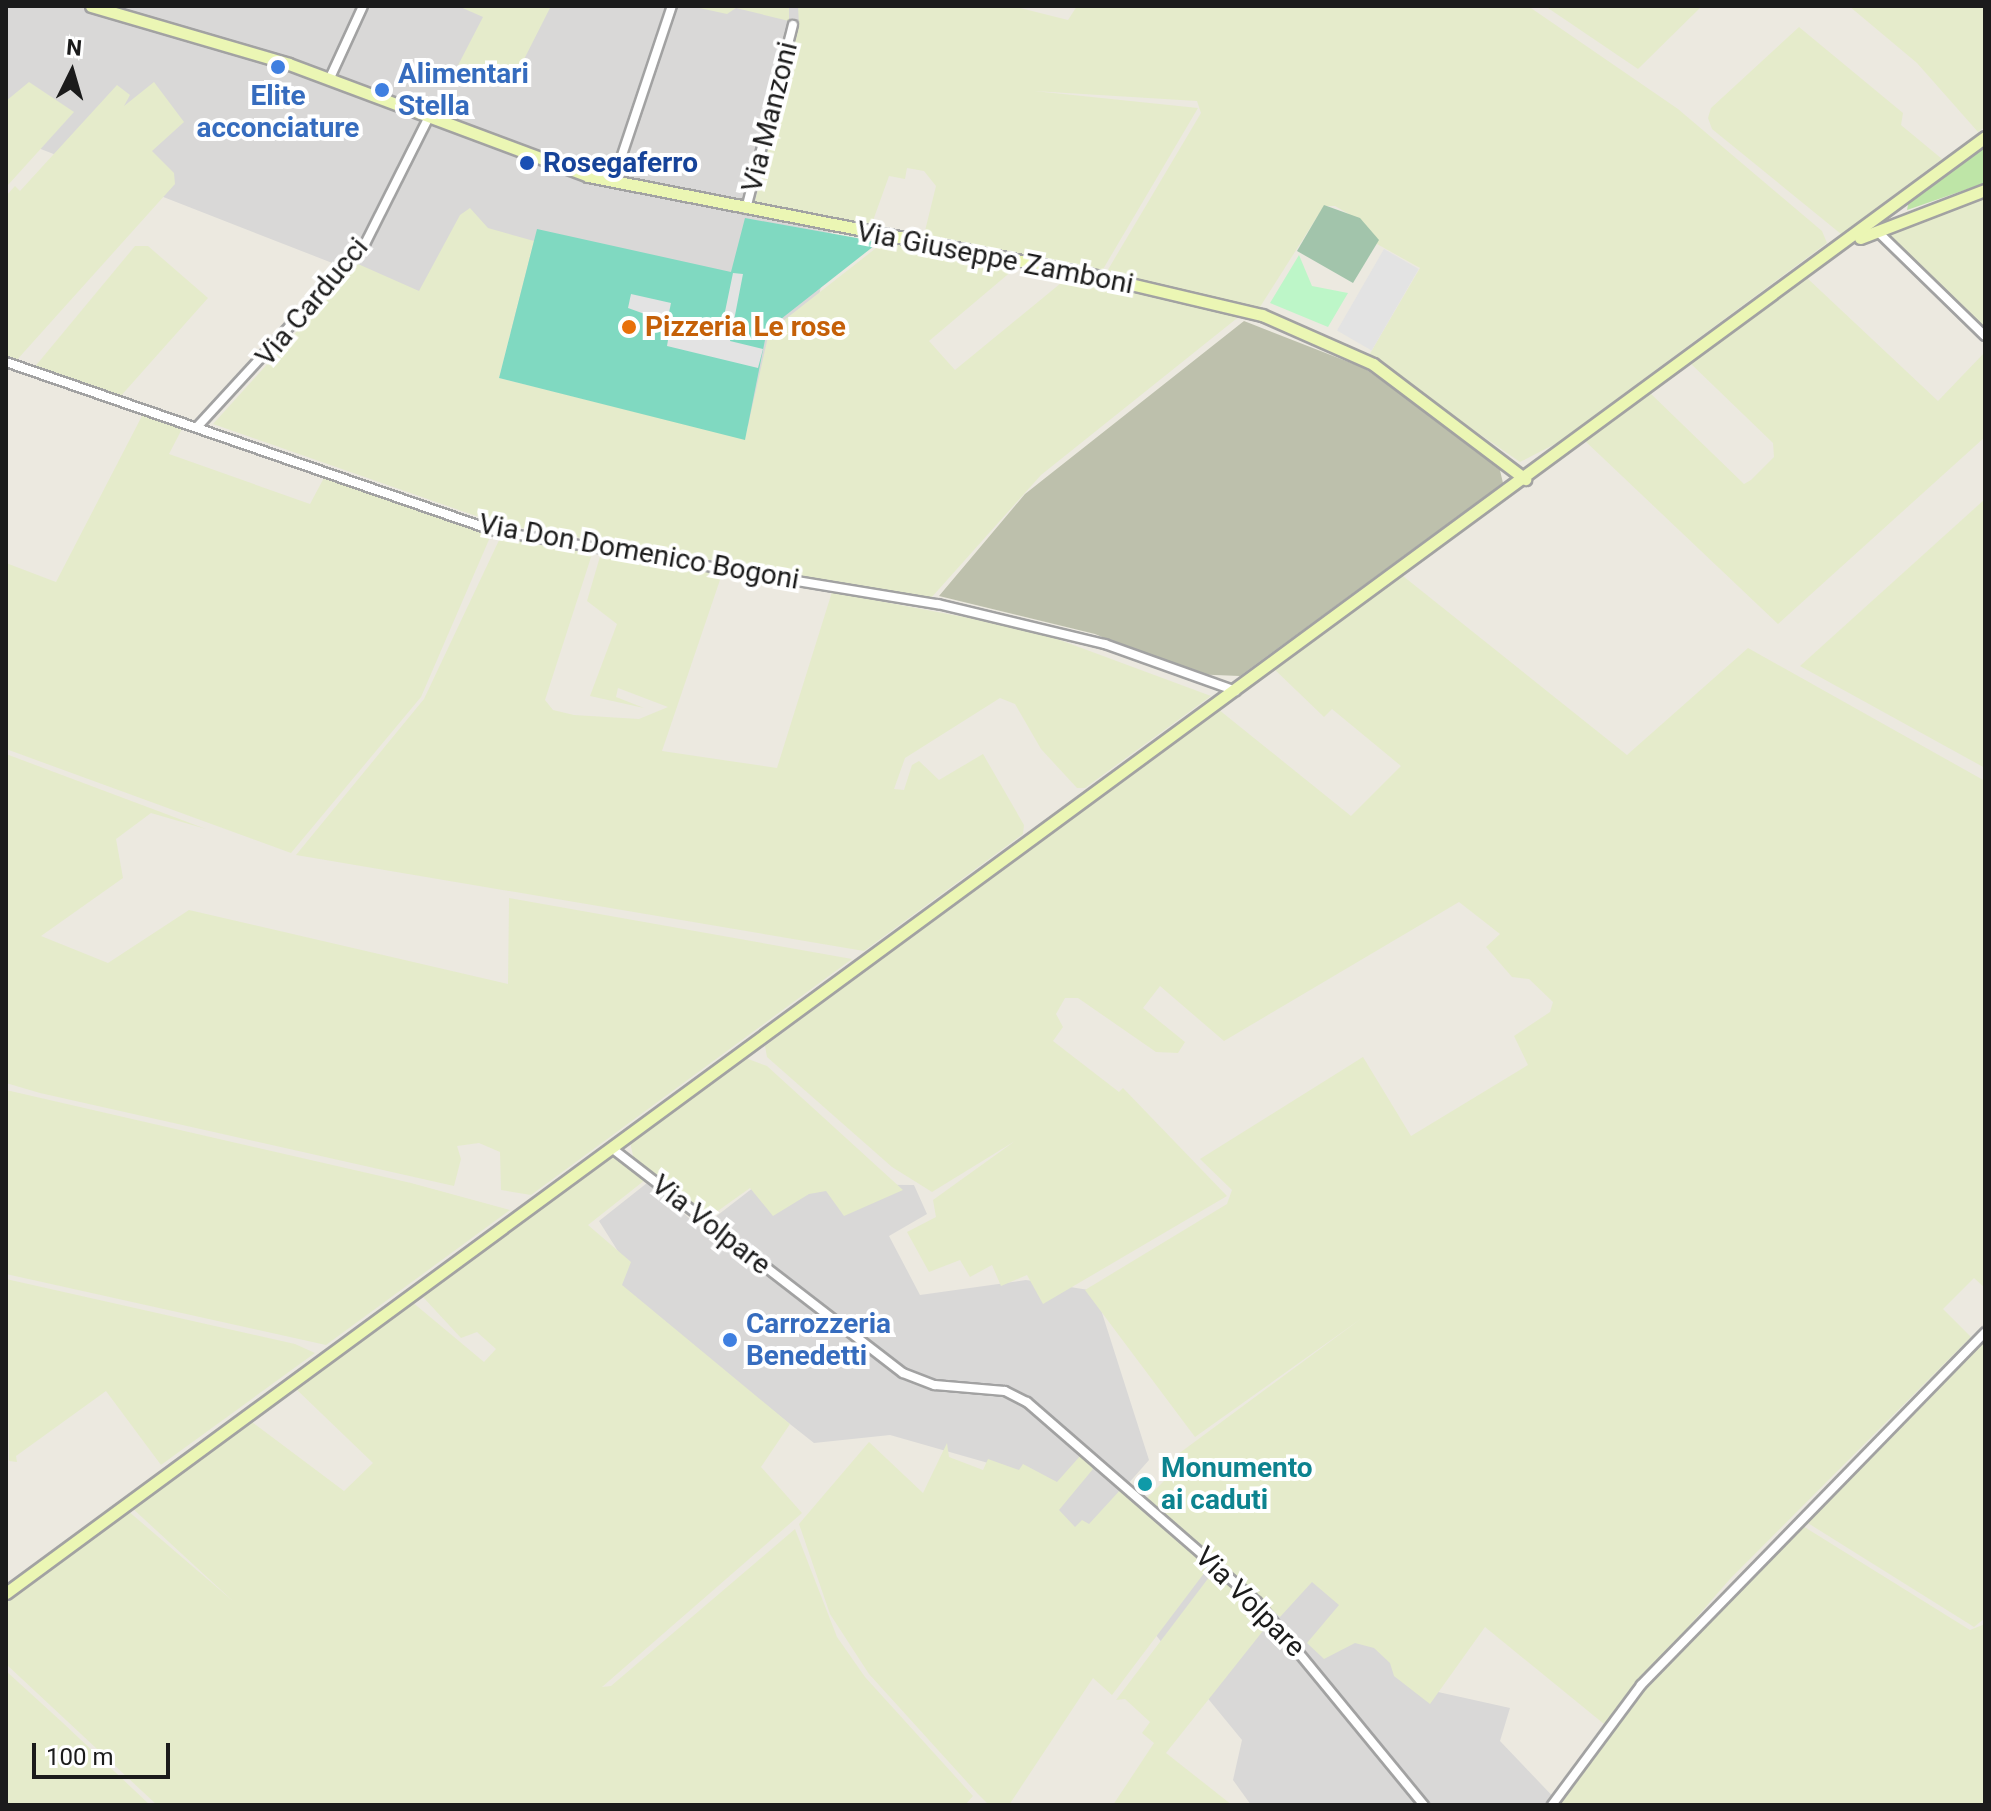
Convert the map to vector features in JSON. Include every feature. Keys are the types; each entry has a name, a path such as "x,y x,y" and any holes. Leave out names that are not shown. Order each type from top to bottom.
{"main road":[{"name":"Via Giuseppe Zamboni","path":"91,6 329,80 428,119 613,182 1073,271 1273,319 1373,364 1525,479"},
{"path":"6,1593 1852,240 1985,137"},
{"path":"1852,240 1985,190"},
{"path":"1894,206 1892,217 1906,219"}],"street":[{"path":"329,80 363,6"},
{"path":"613,182 672,6"},
{"name":"Via Manzoni","path":"746,209 793,25"},
{"name":"Via Carducci","path":"197,427 365,244 428,119"},
{"path":"1878,232 1985,336"},
{"name":"Via Don Domenico Bogoni","path":"6,362 495,531 965,610 1105,644 1237,691"},
{"name":"Via Volpare","path":"613,1149 903,1373 927,1383 1005,1391 1027,1402 1257,1602 1424,1805"},
{"path":"1552,1805 1641,1685 1870,1445 1985,1332"}],"shaded area":[{"path":"6,6 805,6 874,19 790,442 28,144 6,163"},
{"path":"458,6 551,6 510,87 487,75 479,87 453,75 483,17"},
{"path":"690,6 789,6 789,21 736,8 727,14"},
{"path":"798,6 1012,6 1068,20 1077,6 1528,6 1678,109 1822,231 1827,243 1557,443 1520,462 1368,357 1420,268 1377,244 1359,220 1335,206 1324,206 1260,307 1106,273 1201,113 1197,101 1034,91 1198,108 1102,271 923,239 936,186 924,171 907,168 905,179 889,176 870,229 754,205 799,25"},
{"path":"1545,6 1702,6 1638,69"},
{"path":"1849,6 1985,6 1985,127 1978,132 1917,63"},
{"path":"1799,27 1903,113 1901,125 1942,159 1841,234 1712,129 1708,118 1711,108"},
{"path":"29,82 74,112 8,185 6,101"},
{"path":"154,82 184,122 152,151 174,173 175,184 15,362 6,359 6,196 15,186 20,191 117,85 130,95 124,106"},
{"path":"1985,196 1985,330 1889,236 1891,230"},
{"path":"470,208 488,228 534,241 499,378 745,439 769,332 885,241 1014,263 1013,270 929,341 955,370 1072,274 1241,315 1041,475 931,598 499,524 213,424 358,264 419,291 460,215"},
{"path":"135,246 148,246 208,298 119,398 33,369"},
{"path":"1384,249 1419,269 1372,350 1337,330"},
{"path":"733,273 743,274 730,341 763,349 758,368 667,346 671,322 721,331"},
{"path":"1806,277 1938,401 1985,352 1985,437 1778,624 1583,439 1649,392 1744,484 1751,480 1774,457 1773,443 1688,361"},
{"path":"631,294 671,303 667,322 628,308"},
{"path":"1244,321 1364,368 1498,462 1503,483 1240,676 1190,674 1095,634 939,596 1025,494"},
{"path":"144,412 184,425 169,454 310,504 326,474 491,535 421,697 291,853 6,749 6,563 56,582"},
{"path":"1985,499 1985,768 1800,666"},
{"path":"501,536 593,551 545,700 553,710 574,715 639,719 668,707 618,688 616,697 644,708 590,696 617,624 587,601 601,553 722,574 662,751 777,768 832,592 1033,630 1211,696 1085,788 1077,788 1041,749 1015,704 1000,698 905,758 894,789 904,790 912,765 919,761 939,780 983,754 1024,825 1023,834 864,951 296,855 424,699"},
{"path":"1398,572 1627,755 1748,648 1985,781 1985,1288 1974,1278 1943,1309 1971,1337 1730,1579 1604,1724 1485,1627 1430,1704 1394,1676 1390,1663 1374,1648 1355,1643 1324,1659 1307,1643 1339,1605 1312,1582 1280,1617 1147,1498 1166,1479 1158,1469 1362,1318 1195,1437 1085,1290 1227,1204 1232,1190 1200,1159 1363,1057 1411,1136 1528,1065 1514,1036 1550,1012 1553,1002 1529,979 1512,977 1486,947 1500,934 1459,902 1224,1041 1160,986 1143,1008 1185,1042 1178,1053 1156,1052 1078,998 1065,998 1056,1014 1063,1027 1053,1041 1119,1092 1123,1088 1227,1196 1043,1304 1027,1275 1001,1286 992,1265 970,1277 960,1260 929,1272 907,1232 936,1217 933,1200 1015,1141 932,1192 892,1167 767,1057 765,1046 1218,709 1351,816 1401,766 1332,709 1324,717 1271,666"},
{"path":"6,754 206,829 151,813 116,839 123,878 41,936 108,963 189,910 508,984 509,898 852,959 531,1195 501,1190 500,1152 479,1143 457,1146 461,1159 454,1186 40,1093 6,1083"},
{"path":"743,1057 767,1066 903,1190 844,1216 826,1191 809,1194 773,1216 750,1188 708,1218 634,1160 630,1142"},
{"path":"6,1090 411,1183 510,1210 326,1345 6,1274"},
{"path":"612,1153 645,1180 588,1225 631,1262 622,1285 790,1424 761,1467 802,1513 602,1687 611,1686 795,1529 837,1637 865,1677 973,1796 965,1805 157,1805 6,1664 6,1602 127,1510 234,1602 131,1507 248,1419 344,1491 373,1463 295,1388 411,1301 484,1362 496,1349 477,1332 461,1338 423,1297 425,1292"},
{"path":"647,1183 701,1228 758,1184 914,1185 927,1214 889,1236 920,1295 1026,1280 1095,1291 1149,1460 1084,1534 1021,1512 1044,1479 890,1435 814,1443 612,1284 626,1264 599,1221"},
{"path":"6,1279 295,1344 315,1353 161,1465 106,1391 16,1456 17,1462 9,1461"},
{"path":"1985,1338 1985,1618 1974,1627 1803,1520"},
{"path":"869,1442 923,1493 947,1443 949,1457 983,1470 988,1459 1019,1470 1023,1464 1057,1482 1081,1455 1093,1469 1059,1510 1075,1527 1082,1520 1089,1524 1122,1488 1211,1564 1112,1695 1093,1678 1009,1805 989,1805 977,1793 869,1674 830,1614 799,1524"},
{"path":"1798,1523 1970,1630 1985,1624 1985,1805 1556,1805 1622,1712"},
{"path":"1215,1546 1313,1573 1429,1690 1510,1708 1500,1741 1561,1805 1251,1805 1233,1780 1242,1740 1150,1628"},
{"path":"1216,1568 1270,1622 1166,1753 1232,1805 1113,1805 1154,1743 1142,1733 1150,1722 1125,1699 1116,1700"},
{"path":"6,1671 63,1723 150,1805 6,1805"}],"green space":[{"path":"1985,144 1985,183 1907,210 1909,200"},
{"path":"1324,205 1360,218 1379,240 1353,283 1297,251"},
{"path":"745,218 879,242 767,330 745,440 499,378 537,229 731,272"},
{"path":"1299,255 1312,286 1348,293 1328,327 1270,303"}],"place":[{"name":"Elite acconciature","path":"278,67"},
{"name":"Alimentari Stella","path":"382,90"},
{"name":"Rosegaferro","path":"527,163"},
{"name":"Pizzeria Le rose","path":"629,327"},
{"name":"Carrozzeria Benedetti","path":"730,1340"},
{"name":"Monumento ai caduti","path":"1145,1484"}]}
